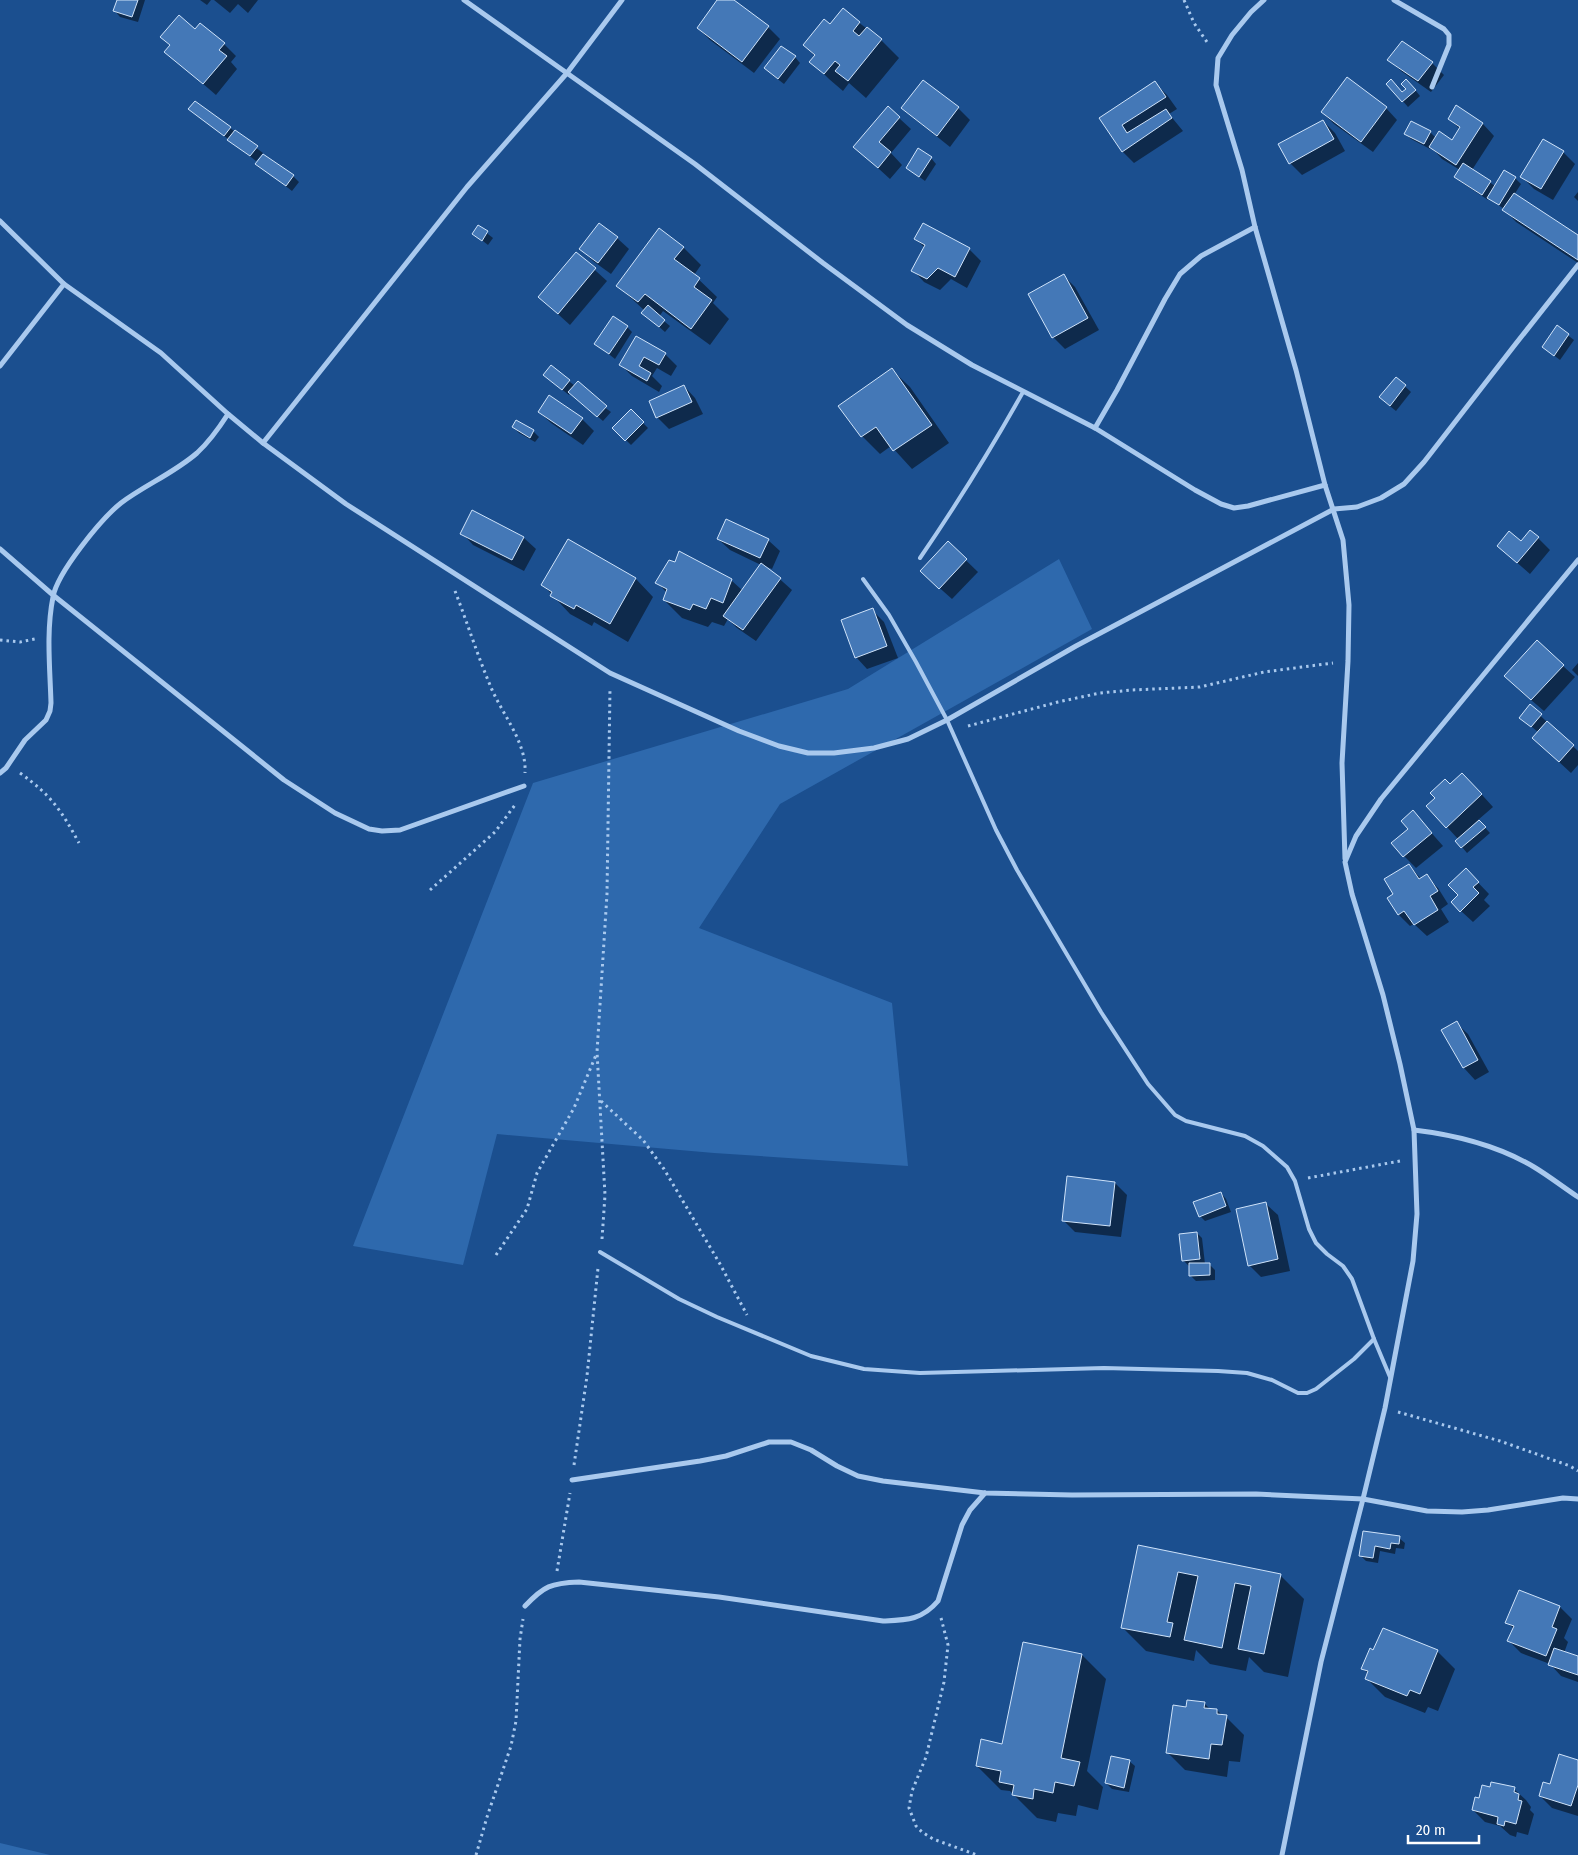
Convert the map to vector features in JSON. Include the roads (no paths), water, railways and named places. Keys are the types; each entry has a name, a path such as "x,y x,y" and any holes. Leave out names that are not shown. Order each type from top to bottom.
{"street":[{"path":"464,0 695,164 907,326 972,365 1095,428 1195,490 1222,504 1234,508 1248,506 1325,486"},
{"path":"263,443 467,187 567,73 622,0"},
{"path":"1264,0 1251,12 1218,58 1216,85 1242,170 1255,227 1296,370 1325,486 1343,540 1349,606 1342,763 1345,862 1352,894 1383,995 1414,1130 1418,1214 1413,1261 1385,1408 1321,1662 1282,1855"},
{"path":"1394,0 1444,28 1449,35 1450,45 1432,87"},
{"path":"0,221 64,284 161,353 263,443 346,504 610,673 739,731 778,746 808,752 834,753 874,748 908,739 947,720 1076,646 1334,509 1357,507 1381,498 1404,484 1424,462 1578,266"},
{"path":"1095,428 1118,390 1180,274 1201,256 1255,227"},
{"path":"0,366 64,284"},
{"path":"0,773 6,768 25,740 46,720 50,711 52,703 48,636 53,595 67,568 85,541 103,520 121,504 198,453 214,435 228,414"},
{"path":"0,549 53,595 284,780 335,813 369,829 382,831 400,830 524,786"},
{"path":"1345,862 1356,836 1381,799 1578,560"},
{"path":"1414,1130 1447,1134 1483,1144 1533,1167 1578,1197"},
{"path":"572,1480 726,1456 769,1442 791,1442 811,1450 858,1476 883,1481 984,1493 1072,1495 1256,1494 1363,1499 1427,1511 1462,1512 1488,1510 1563,1498 1578,1499"},
{"path":"524,1606 538,1592 556,1582 579,1582 719,1597 884,1621 917,1618 930,1610 938,1601 962,1525 970,1510 984,1493"}],"lane":[{"path":"920,558 990,451 1023,392"},
{"path":"863,579 889,616 947,720 996,830 1017,870 1101,1012 1148,1084 1175,1115 1186,1121 1245,1136 1263,1146 1287,1167 1295,1181 1309,1229 1316,1242 1342,1266 1352,1279 1391,1379"},
{"path":"600,1252 679,1298 758,1335 811,1356 864,1369 920,1373 1104,1368 1218,1371 1247,1373 1272,1380 1298,1393 1307,1393 1316,1389 1354,1359 1374,1339"}]}
